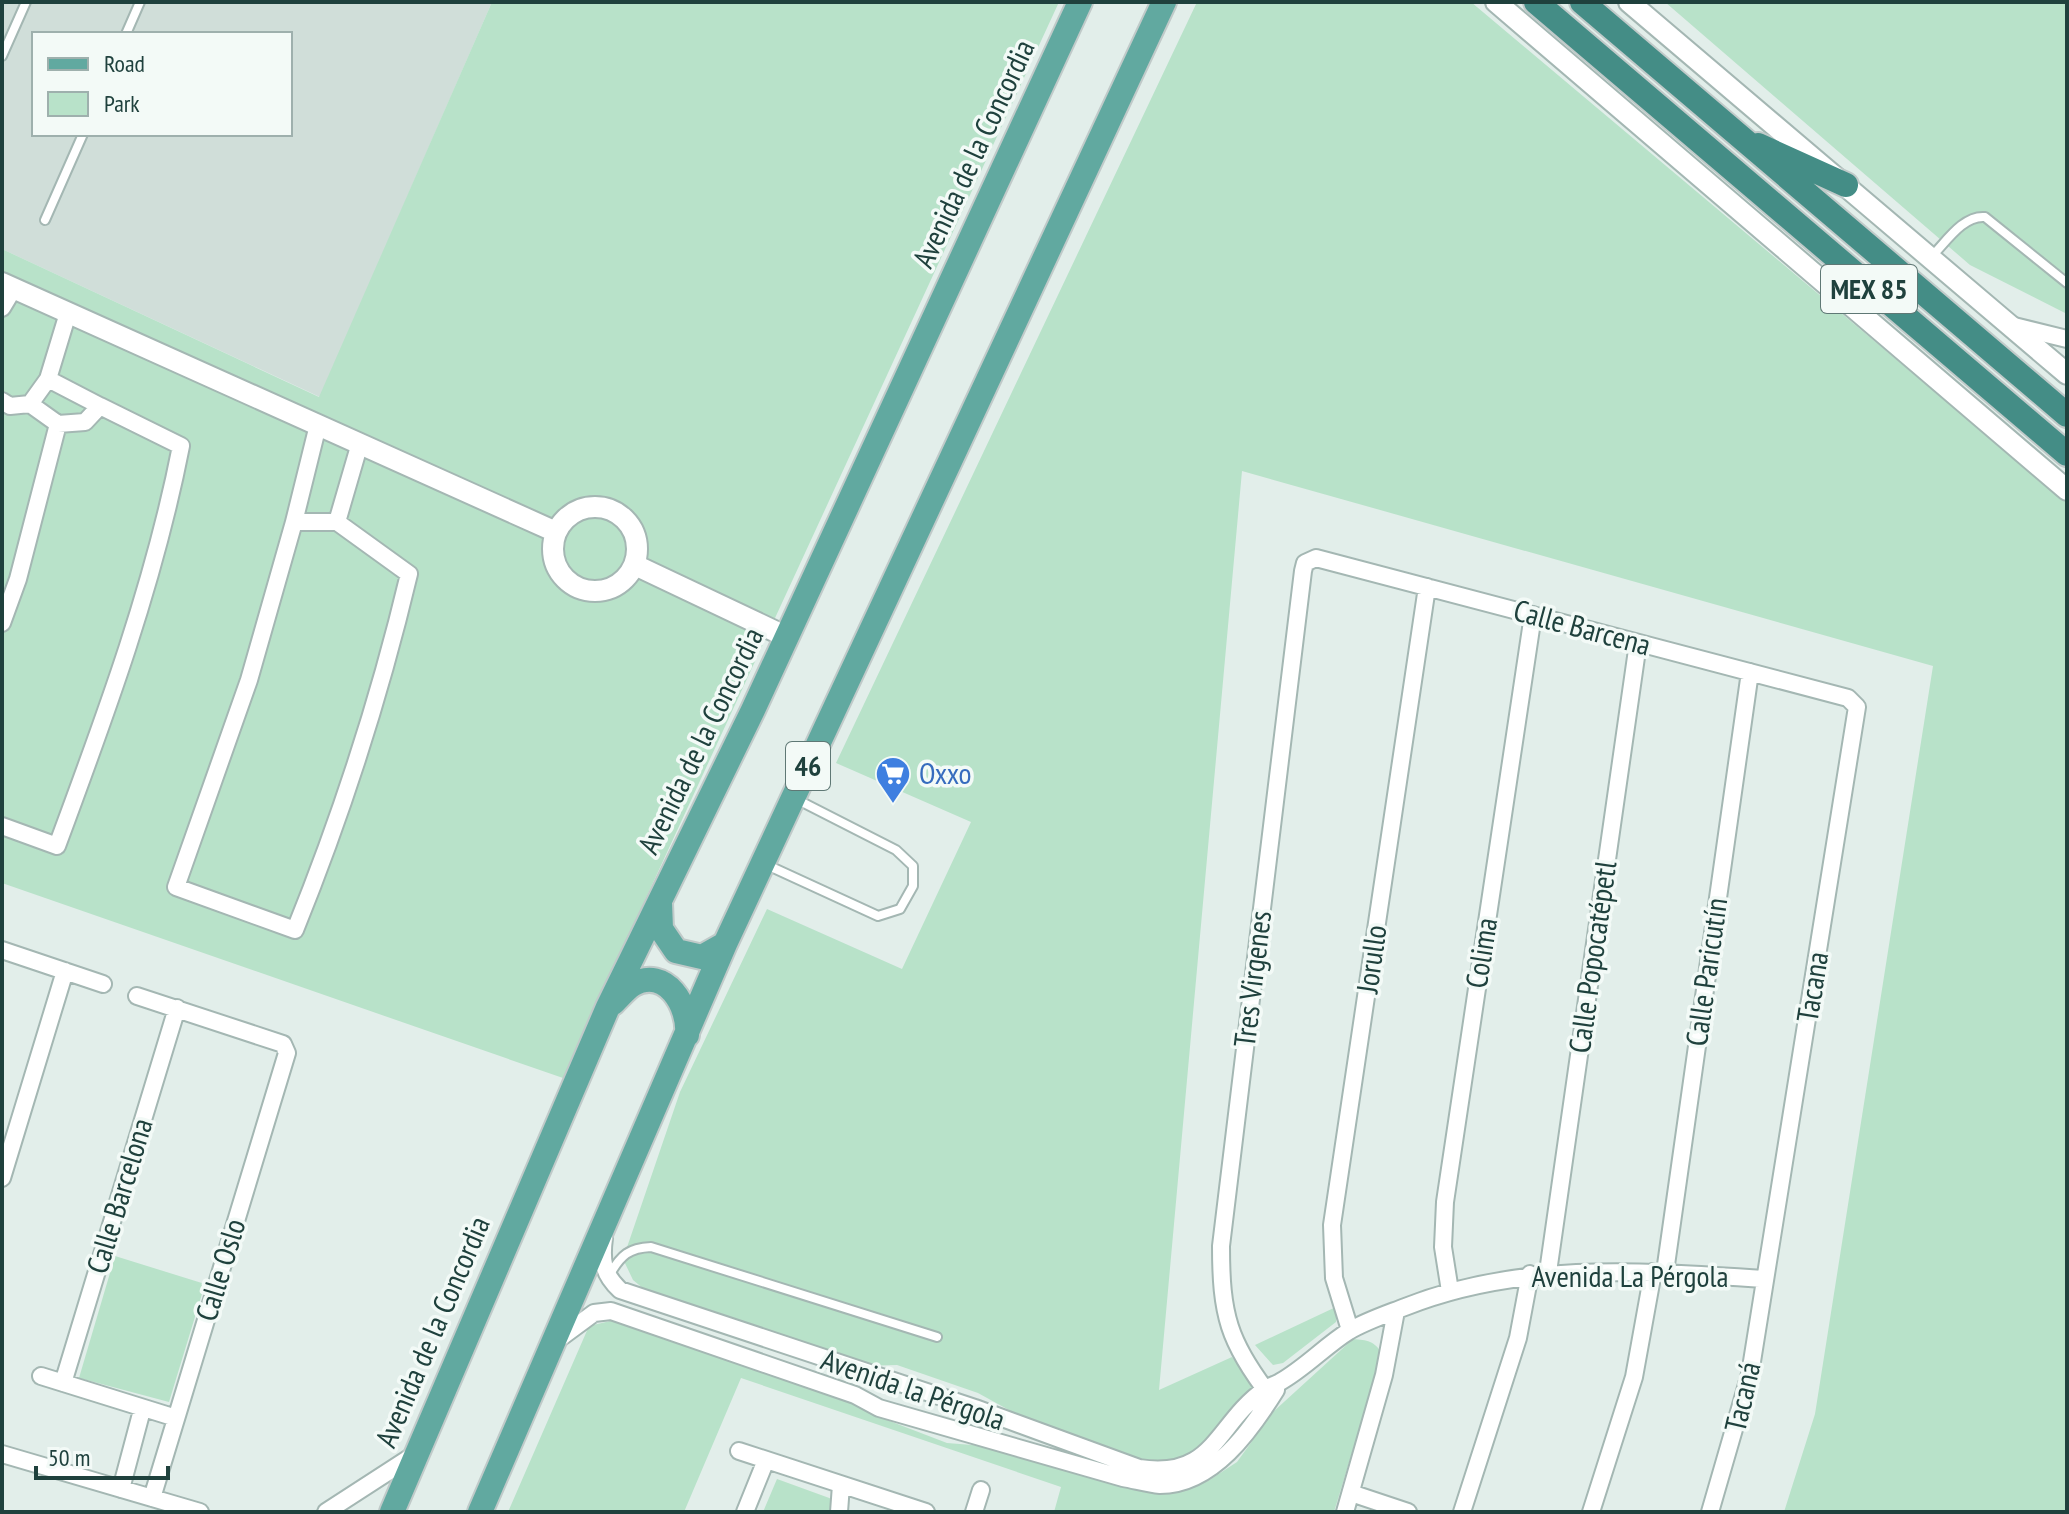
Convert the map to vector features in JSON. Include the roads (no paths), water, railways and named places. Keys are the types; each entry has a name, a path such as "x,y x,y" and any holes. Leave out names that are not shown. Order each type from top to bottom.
{"highway":[{"name":"MEX 85","path":"1536,2 1673,122 2067,454"},
{"name":"MEX 85","path":"1582,2 1730,132 2067,415"},
{"path":"1730,132 1846,185"}],"main road":[{"name":"Avenida de la Concordia","path":"392,1512 608,1007 787,637 1080,2"},
{"name":"46","path":"480,1512 686,1041 725,944 1164,2"},
{"path":"1152,26 1174,2"},
{"path":"660,901 661,929 676,951 702,957 725,944"},
{"path":"608,1007 634,983 650,981 665,985 678,995 686,1009 686,1041"}],"street":[{"path":"1496,2 1678,154 2067,490"},
{"path":"1629,2 2067,374"},
{"path":"2,308 8,286 556,532"},
{"path":"30,404 48,379 68,313"},
{"path":"2008,324 2067,339"},
{"path":"2,826 57,846 121,675 165,525 181,446 48,379"},
{"path":"2,401 10,406 30,404 58,424 85,422 100,406"},
{"path":"2,623 18,579 58,424"},
{"path":"294,522 337,522 409,574 386,668 334,834 295,930 176,887 249,680 318,425"},
{"path":"337,522 360,443"},
{"path":"590,507 618,513 635,536 635,565 617,585 605,590 578,588 558,571 553,545 556,532 565,519 590,507"},
{"name":"Calle Barcena","path":"1316,558 1848,698"},
{"name":"Tres Virgenes","path":"1268,1393 1229,1330 1222,1307 1221,1246 1303,571 1305,563 1316,558"},
{"path":"635,565 787,637"},
{"name":"Jorullo","path":"1350,1330 1334,1278 1332,1225 1427,587"},
{"name":"Colima","path":"1450,1291 1443,1247 1445,1202 1533,615"},
{"name":"Calle Popocatépetl","path":"1548,1272 1638,643"},
{"name":"Calle Paricutín","path":"1591,1512 1634,1377 1659,1272 1750,672"},
{"name":"Tacana","path":"1765,1279 1857,714 1854,702 1848,698"},
{"path":"2,950 103,984"},
{"path":"2,1178 65,971"},
{"path":"137,996 177,1008"},
{"name":"Calle Oslo","path":"152,1498 287,1053 283,1044 177,1008"},
{"name":"Calle Barcelona","path":"63,1383 177,1008"},
{"path":"607,1278 602,1265 610,1209"},
{"name":"Avenida La Pérgola","path":"1268,1393 1350,1330 1450,1291 1548,1272 1659,1272 1765,1279"},
{"path":"1462,1512 1518,1338 1530,1274"},
{"name":"Avenida la Pérgola","path":"607,1278 620,1290 1139,1468 1162,1472 1191,1463 1211,1451 1268,1393"},
{"name":"Tacaná","path":"1710,1512 1741,1415 1765,1279"},
{"name":"Avenida la Pérgola","path":"552,1345 594,1313 611,1311 855,1395 879,1408 1123,1478 1159,1485 1180,1482 1215,1465 1230,1451 1268,1393"},
{"path":"1345,1512 1384,1375 1396,1311"},
{"path":"855,1395 863,1372"},
{"path":"41,1376 142,1410 176,1418"},
{"path":"121,1489 142,1410"},
{"path":"994,1441 1000,1419"},
{"path":"739,1451 926,1512"},
{"path":"2,1454 200,1512"},
{"path":"326,1512 414,1455"},
{"path":"745,1512 766,1460"},
{"path":"839,1512 841,1485"},
{"path":"974,1512 981,1490"},
{"path":"1351,1493 1408,1512"}],"lane":[{"path":"2,56 26,2"},
{"path":"127,32 140,2"},
{"path":"45,220 82,136"},
{"path":"1931,257 1967,221 1975,216 1985,217 2067,283"},
{"path":"762,863 878,916 893,914 907,899 915,875 907,858 793,798"},
{"path":"607,1278 619,1258 633,1248 651,1247 937,1337"}],"place":[{"name":"Oxxo","path":"893,805"}]}
